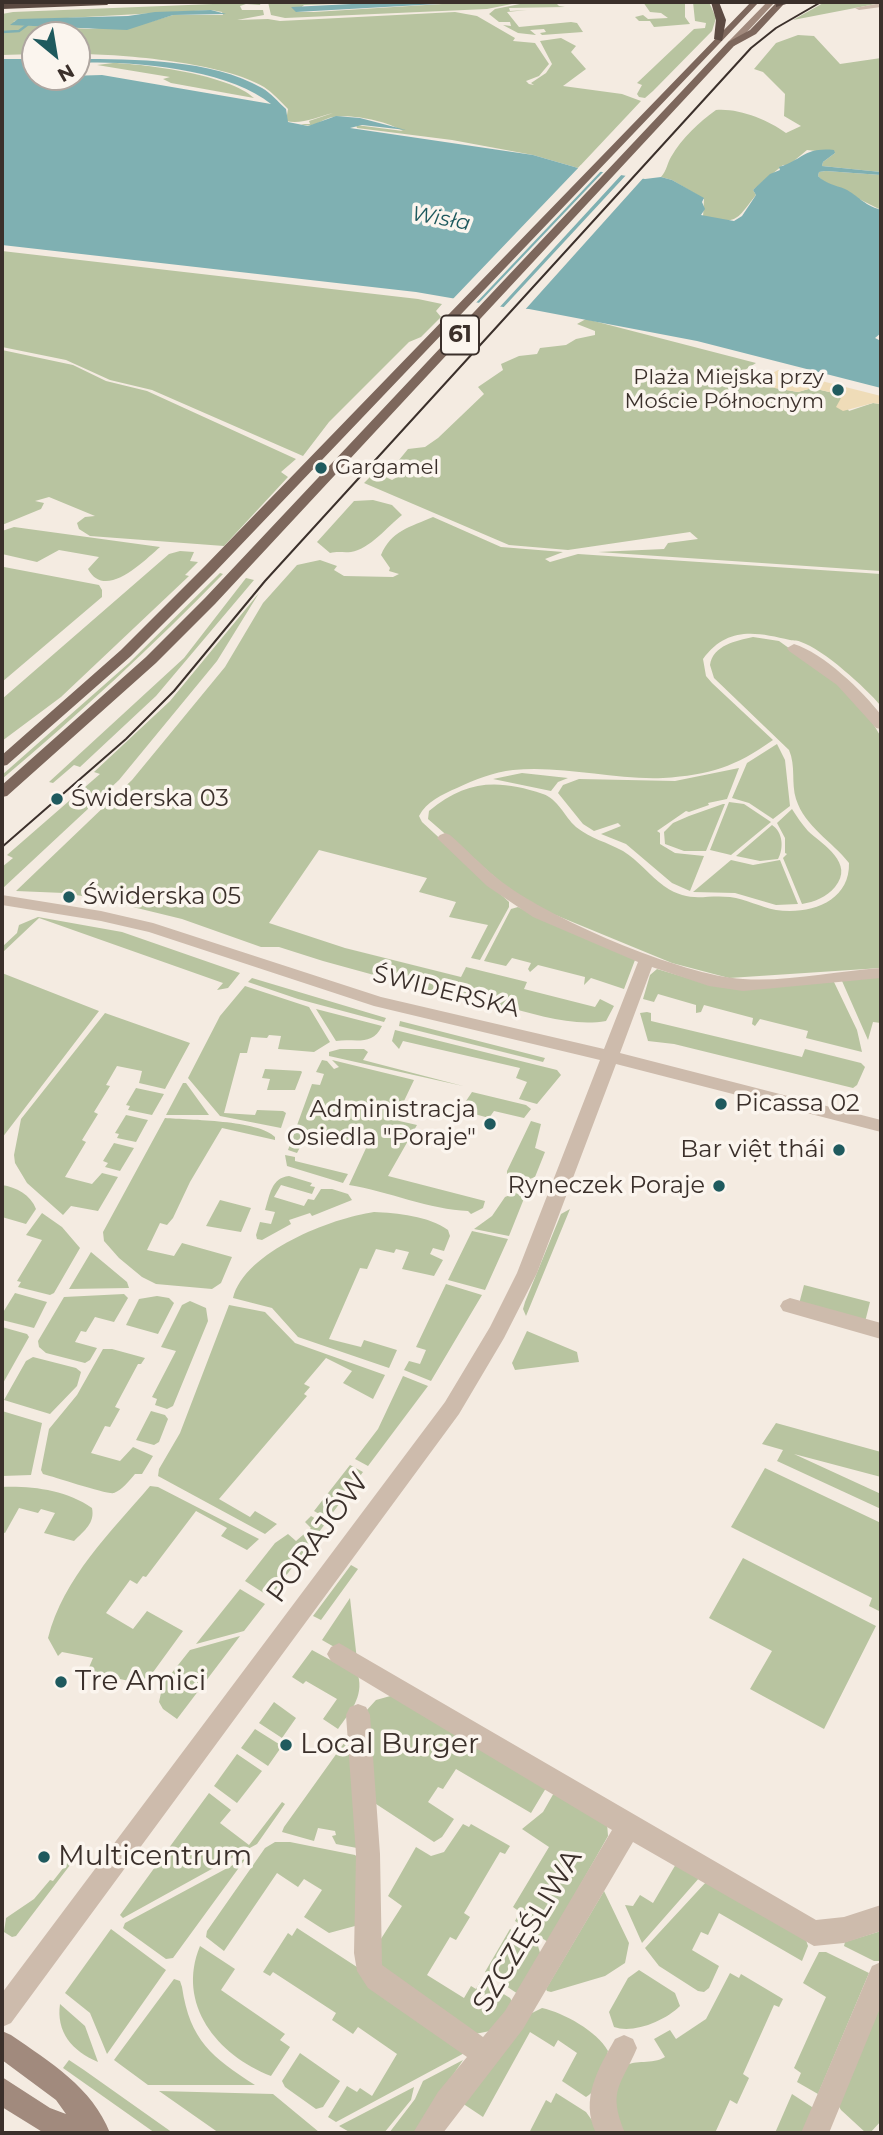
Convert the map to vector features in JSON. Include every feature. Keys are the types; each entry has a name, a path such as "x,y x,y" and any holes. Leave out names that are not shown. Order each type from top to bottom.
{"highway":[{"path":"2,6 107,2"},
{"path":"715,2 721,20 719,38"},
{"path":"777,3 789,2"}],"main road":[{"name":"61","path":"2,762 126,653 755,2"},
{"name":"61","path":"2,793 151,660 236,575 731,44 753,32 777,3"}],"street":[{"path":"859,8 881,5"},
{"path":"794,648 851,687 881,725"},
{"path":"445,838 493,883 521,903 647,960 709,980 743,985 881,973"},
{"name":"ŚWIDERSKA","path":"2,900 101,916 153,928 380,1002 609,1056 881,1126"},
{"name":"PORAJÓW","path":"2,2014 452,1408 497,1332 527,1273 647,960"},
{"path":"790,1306 881,1331"},
{"path":"339,1654 814,1933 844,1930 881,1918"},
{"path":"358,1715 368,1854 367,1953 370,1972 485,2054"},
{"name":"SZCZĘŚLIWA","path":"427,2133 532,1993 629,1826"},
{"path":"815,2133 881,1975"},
{"path":"2,2044 66,2090 96,2133"},
{"path":"611,2133 600,2115 604,2086 624,2048"},
{"path":"2,2091 42,2119 82,2133"}],"green space":[{"path":"261,2 260,5 240,6 242,10 263,10 264,15 237,20 280,21 455,12 477,16 515,38 513,41 535,43 549,64 539,76 526,81 529,84 534,85 531,83 546,73 552,64 540,41 561,38 576,46 571,52 586,69 563,86 622,94 641,101 578,168 533,155 452,140 357,128 356,125 403,131 388,124 359,117 333,117 314,125 301,124 310,124 309,121 333,113 303,121 286,121 288,109 267,89 247,79 173,61 91,55 91,29 143,24 173,15 223,15 222,12 211,10 13,21 21,23 21,54 2,55 2,14"},
{"path":"268,2 392,2 304,5 296,12 314,12 474,2 522,2 487,9 285,18 271,15"},
{"path":"530,2 555,2 565,7 509,8 510,11 527,10 507,12 519,27 571,22 577,23 583,32 542,35 540,33 546,32 544,29 530,30 536,35 518,33 503,25 511,26 510,22 499,22 489,14 495,9"},
{"path":"643,2 685,2 685,17 690,24 654,27 650,21 639,21 635,17 643,15 648,19 668,18 661,13 650,12"},
{"path":"693,2 709,2 716,18 712,31 653,91 645,98 639,97 637,94 642,85 637,83 694,29 705,28 706,23 695,21"},
{"path":"825,2 881,2 881,3 793,20"},
{"path":"798,35 814,36 840,64 881,58 881,172 822,166 823,162 835,153 807,150 789,165 783,165 753,190 756,195 735,218 724,220 703,217 704,199 672,180 661,177 671,157 691,131 716,110 753,116 786,133 801,126 784,116 785,94 763,72 754,69 776,43"},
{"path":"113,63 166,68 208,77 242,90 254,98 171,83 163,79 170,77 97,65"},
{"path":"819,172 881,175 881,210 823,181 818,176"},
{"path":"2,251 418,299 442,304 436,311 441,317 421,337 409,342 329,422 303,456 152,390 110,380 66,360 2,347"},
{"path":"586,319 756,363 740,373 775,388 798,392 812,388 838,394 849,411 873,403 881,404 881,571 598,552 664,549 668,543 698,539 690,532 568,550 509,545 364,483 375,472 392,480 404,473 407,467 399,460 408,449 425,447 438,438 484,394 478,387 503,370 501,364 519,356 537,354 540,348 566,345 576,339 595,335 595,331 577,324"},
{"path":"2,350 73,365 106,381 147,391 296,459 281,472 288,477 224,546 90,536 79,529 77,523 85,517 95,516 49,497 35,501 44,503 41,509 2,525"},
{"path":"373,500 392,505 402,515 372,542 351,552 330,553 317,542 354,501"},
{"path":"433,517 501,547 563,552 545,559 550,562 578,554 881,574 881,706 844,670 810,646 799,641 765,635 732,636 712,648 703,659 706,676 712,683 773,740 746,757 708,772 663,778 550,769 506,771 464,785 430,803 419,816 422,822 509,902 509,907 480,960 471,958 488,925 449,917 456,902 419,892 427,878 319,850 269,923 345,948 461,977 466,967 527,982 524,989 595,1007 600,999 614,1006 606,1021 567,1021 502,1006 494,1008 279,947 261,947 182,919 100,899 64,893 16,891 132,780 225,667 263,603 297,565 320,560 337,566 334,570 344,576 393,577 399,574 389,571 390,568 381,555 385,547 402,531"},
{"path":"14,527 160,547 135,569 114,580 104,581 95,578 88,569 99,557 59,550 37,562 2,554 2,531"},
{"path":"180,551 194,552 190,561 198,562 185,575 189,576 61,697 2,741 2,699 169,554"},
{"path":"4,567 99,585 102,597 2,682 2,569"},
{"path":"220,573 223,574 143,653 2,779 2,775 129,663"},
{"path":"246,578 254,580 156,696 80,767 74,765 53,783 49,782 184,658"},
{"path":"259,593 217,661 119,780 2,889 2,867 13,858 7,855 100,774 94,772 170,701"},
{"path":"753,637 779,641 842,686 862,705 881,737 881,968 729,978 672,963 536,907 512,892 428,819 429,811 456,793 469,788 497,785 527,789 548,796 576,827 587,835 623,851 673,892 689,897 730,897 770,909 789,911 814,908 825,903 843,888 849,863 812,826 800,809 789,750 714,678 710,665 720,648"},
{"path":"777,744 785,760 790,806 773,819 749,803 732,798 747,763"},
{"path":"739,768 727,799 686,811 657,831 660,833 660,844 675,853 704,856 690,891 672,883 626,844 601,834 621,826 618,823 594,831 583,824 558,793 563,785 579,779 675,781"},
{"path":"522,773 568,778 558,782 551,791 493,779"},
{"path":"729,802 744,804 771,822 731,855 710,850"},
{"path":"723,804 706,851 684,851 665,844 664,832 673,823"},
{"path":"792,809 808,831 835,855 841,870 840,878 832,891 802,904 783,858 787,854 785,838 777,823"},
{"path":"772,825 781,840 778,859 760,861 736,856"},
{"path":"731,860 753,865 780,860 798,904 776,905 735,893 693,892"},
{"path":"518,907 635,960 624,989 591,978 584,985 585,977 538,965 530,972 528,969 531,963 512,958 506,966 484,961 511,909"},
{"path":"38,917 122,932 240,973 228,988 217,990 223,983 39,918 2,953 2,947 17,933 19,925"},
{"path":"657,969 711,985 834,982 857,1030 862,1052 806,1038 808,1031 760,1019 755,1026 752,1024 753,1018 704,1005 701,1012 696,1013 696,1005 658,994 654,1002 643,999 650,975"},
{"path":"2,973 99,1011 2,1138"},
{"path":"881,977 881,1023 873,1022 868,1040 842,981"},
{"path":"252,978 386,1018 384,1022 298,999 248,982"},
{"path":"245,986 309,1007 330,1042 314,1052 278,1049 281,1036 251,1037 247,1053 240,1053 224,1113 255,1115 257,1110 283,1111 286,1113 281,1128 220,1116 188,1078 220,1016"},
{"path":"316,1009 382,1026 378,1033 368,1039 336,1041"},
{"path":"105,1013 190,1043 165,1089 139,1083 142,1071 117,1066 106,1085 110,1086 94,1112 98,1114 82,1140 86,1142 65,1177 92,1184 102,1173 118,1177 98,1211 71,1206 63,1215 27,1183 15,1163 21,1119"},
{"path":"640,1013 651,1013 651,1021 802,1057 805,1049 861,1063 865,1067 853,1088 674,1044 648,1041"},
{"path":"400,1021 545,1058 543,1062 399,1026"},
{"path":"395,1030 557,1070 561,1075 537,1104 519,1099 527,1082 516,1078 520,1068 403,1041 399,1049 392,1041"},
{"path":"364,1049 368,1052 363,1060 463,1086 329,1056 329,1052"},
{"path":"322,1060 327,1061 334,1069 339,1067 332,1060 414,1080 395,1120 417,1125 388,1176 485,1201 483,1208 471,1214 468,1211 439,1207 349,1185 367,1146 308,1132 297,1153 288,1150 312,1084 320,1085 324,1074 316,1072"},
{"path":"265,1069 302,1072 295,1090 267,1090 270,1079 262,1078"},
{"path":"183,1083 186,1083 209,1115 166,1115"},
{"path":"136,1088 164,1094 152,1115 128,1110 130,1106 126,1105"},
{"path":"472,1092 526,1105 531,1109 524,1118 494,1111 489,1118 460,1110"},
{"path":"126,1115 148,1120 136,1142 117,1138 119,1134 115,1133"},
{"path":"165,1118 239,1124 267,1131 275,1137 275,1140 222,1128 190,1182 173,1218 167,1225 160,1223 147,1250 174,1256 182,1243 232,1257 221,1283 212,1289 156,1284 142,1277 119,1258 104,1241 103,1232"},
{"path":"531,1121 541,1124 535,1148 545,1152 535,1177 527,1180 507,1174 507,1171"},
{"path":"114,1143 134,1148 120,1171 105,1167 108,1163 103,1161"},
{"path":"285,1155 295,1157 295,1161 348,1174 343,1183 287,1166"},
{"path":"289,1176 312,1183 310,1186 315,1187 312,1194 281,1185 274,1197 304,1206 308,1199 314,1200 321,1189 332,1189 348,1194 352,1200 312,1216 310,1213 289,1220 291,1224 262,1240 257,1239 260,1222 271,1224 275,1212 265,1210 272,1188 278,1180"},
{"path":"2,1185 22,1192 34,1204 36,1209 26,1224 2,1217"},
{"path":"515,1193 525,1196 509,1236 474,1229 492,1216 505,1197"},
{"path":"220,1200 251,1208 241,1232 206,1226"},
{"path":"570,1209 526,1316 523,1309 525,1302 561,1214"},
{"path":"374,1212 422,1218 448,1230 450,1236 444,1251 433,1248 430,1254 443,1260 434,1276 402,1269 409,1252 396,1249 394,1253 376,1249 367,1269 360,1268 329,1339 361,1347 364,1340 397,1350 389,1368 298,1337 272,1308 233,1298 241,1281 272,1252 314,1229"},
{"path":"42,1213 62,1227 80,1248 54,1293 50,1295 18,1287 21,1282 17,1281 42,1240 26,1235"},
{"path":"472,1231 508,1239 485,1290 448,1280"},
{"path":"91,1252 127,1282 129,1288 69,1289"},
{"path":"446,1284 482,1295 431,1381 404,1370 409,1361 420,1364 426,1350 416,1347"},
{"path":"804,1285 870,1302 865,1322 799,1304"},
{"path":"15,1293 47,1302 34,1328 2,1320 2,1314"},
{"path":"124,1294 128,1298 114,1322 95,1317 86,1332 81,1331 75,1342 97,1348 90,1360 85,1363 46,1353 39,1347 38,1341 64,1297"},
{"path":"157,1296 169,1298 174,1303 158,1334 126,1325 139,1299"},
{"path":"190,1301 206,1308 208,1321 173,1406 167,1409 155,1405 157,1399 152,1397 176,1351 161,1347 182,1305"},
{"path":"229,1305 265,1312 295,1343 385,1375 373,1399 343,1383 352,1371 326,1358 304,1384 310,1387 304,1394 307,1396 219,1499 250,1517 255,1511 277,1524 265,1534 158,1476 159,1469 180,1433"},
{"path":"2,1327 27,1334 29,1337 2,1385"},
{"path":"527,1331 577,1352 579,1362 515,1370 512,1363"},
{"path":"103,1349 145,1358 138,1364 115,1407 120,1409 110,1427 105,1426 91,1453 120,1461 133,1447 153,1456 142,1474 135,1474 123,1488 114,1493 43,1474 41,1470 49,1429 77,1395"},
{"path":"33,1357 76,1368 81,1372 77,1386 50,1414 4,1400 26,1361"},
{"path":"403,1376 428,1386 368,1466 355,1459 378,1429"},
{"path":"2,1411 42,1423 31,1475 2,1476"},
{"path":"151,1411 165,1415 168,1419 159,1442 154,1445 136,1440"},
{"path":"776,1423 881,1452 881,1477 794,1454 881,1494 881,1509 777,1461 783,1450 762,1444"},
{"path":"350,1465 363,1472 328,1519 314,1511"},
{"path":"765,1468 881,1523 881,1612 869,1606 872,1598 731,1527"},
{"path":"150,1486 158,1487 259,1539 247,1550 221,1536 227,1528 196,1511 146,1577 143,1576 137,1584 130,1580 106,1613 133,1629 147,1611 183,1631 151,1675 134,1682 87,1672 93,1658 62,1652 58,1656 48,1638 55,1616 77,1576 105,1538"},
{"path":"2,1487 37,1488 71,1497 92,1508 91,1522 74,1541 44,1533 55,1513 41,1509 38,1513 19,1508 5,1533 2,1532"},
{"path":"311,1516 325,1524 270,1597 245,1581 275,1543 288,1534 296,1541 311,1528 305,1522"},
{"path":"743,1558 876,1626 824,1729 750,1689 772,1651 709,1618"},
{"path":"351,1565 358,1569 321,1620 313,1616"},
{"path":"240,1589 265,1604 244,1631 196,1644"},
{"path":"350,1598 357,1660 322,1640"},
{"path":"240,1636 177,1719 163,1709 159,1702 163,1684 190,1650"},
{"path":"312,1650 358,1675 357,1697 338,1729 323,1719 337,1699 306,1681 303,1684 292,1677"},
{"path":"394,1695 546,1788 531,1813 456,1769 443,1789 438,1787 428,1802 454,1819 442,1837 434,1842 373,1802 366,1711 376,1700"},
{"path":"274,1702 296,1718 282,1738 259,1723"},
{"path":"255,1729 282,1746 268,1766 241,1748"},
{"path":"351,1738 357,1848 336,1844 332,1836 336,1835 335,1831 318,1828 314,1841 282,1832 347,1739"},
{"path":"237,1754 262,1771 237,1803 214,1786"},
{"path":"555,1791 607,1823 608,1836 548,1942 515,1921 520,1912 513,1907 549,1847 522,1829 543,1812"},
{"path":"209,1793 231,1810 220,1823 249,1845 282,1802 285,1804 257,1844 123,1918 120,1915"},
{"path":"463,1824 469,1827 471,1824 510,1846 505,1854 500,1852 464,1913 470,1917 456,1940 450,1937 427,1975 464,1998 471,1986 476,1989 481,1980 510,1998 513,2003 490,2031 470,2035 379,1972 377,1945 402,1906 388,1896 416,1847 431,1856 444,1852"},
{"path":"275,1842 290,1842 355,1855 361,1860 355,1926 329,1933 304,1917 322,1890 304,1879 298,1887 277,1873 224,1951 206,1937 207,1931 265,1848"},
{"path":"78,1843 83,1844 83,1848 16,1936 12,1937 4,1932 6,1918 34,1899 50,1880 53,1881 79,1848"},
{"path":"246,1858 173,1958 166,1959 123,1928 125,1923"},
{"path":"676,1864 700,1877 642,1943 625,1905 633,1906 640,1895 653,1903"},
{"path":"707,1881 805,1937 808,1946 802,1961 719,1913 708,1935 701,1932 692,1950 719,1966 709,1988 704,1992 698,1991 659,1966 645,1948"},
{"path":"604,1891 629,1943 625,1963 605,1976 547,1991 546,1989"},
{"path":"297,1928 360,1969 470,2050 336,2122 328,2117 347,2086 357,2092 360,2088 372,2096 397,2054 358,2027 353,2034 332,2020 336,2013 273,1972 270,1976 263,1972 288,1933 292,1936"},
{"path":"111,1929 166,1970 107,2054 90,2013 65,1993"},
{"path":"510,1929 538,1946 541,1956 518,1994 485,1972"},
{"path":"881,1931 879,1961 844,1946 845,1942"},
{"path":"200,1946 235,1969 221,1990 285,2034 280,2040 290,2047 271,2076 234,2055 218,2041 206,2025 193,1988 194,1967"},
{"path":"819,1952 826,1952 869,1973 818,2094 797,2082 801,2073 794,2068 826,1997 803,1983"},
{"path":"639,1970 675,1993 680,2006 666,2017 648,2025 630,2029 614,2027 609,2012 628,1978"},
{"path":"730,1973 739,1978 741,1974 783,1999 779,2007 774,2005 743,2074 749,2078 737,2104 730,2100 715,2133 622,2133 617,2130 608,2097 620,2072 630,2064 665,2057 654,2039 670,2030 676,2039 706,2019"},
{"path":"174,1979 180,1981 191,2021 205,2046 255,2085 148,2085 114,2060"},
{"path":"881,1995 881,2121 870,2133 866,2133 841,2110 838,2093"},
{"path":"60,2004 85,2026 98,2062 73,2046 63,2032"},
{"path":"542,2008 579,2024 608,2051 601,2076 591,2093 586,2097 562,2081 577,2053 558,2040 554,2047 530,2032 483,2117 459,2101 532,2013"},
{"path":"300,2053 340,2081 323,2107 316,2109 285,2087 282,2081"},
{"path":"69,2060 173,2133 155,2133 63,2068"},
{"path":"463,2060 414,2133 389,2133 415,2099 423,2081"},
{"path":"414,2087 411,2100 384,2133 351,2133 339,2126"},
{"path":"159,2091 273,2094 319,2132 219,2133"},
{"path":"556,2093 586,2112 601,2133 529,2133 546,2100 551,2103"},
{"path":"792,2094 812,2107 816,2115 807,2133 775,2133"}],"sand":[{"name":"Plaża Miejska przy Moście Północnym","path":"778,370 881,396 881,404 873,403 843,411 836,407 841,398 838,394 812,388 798,392 775,388 758,381"}],"water":[{"path":"392,2 474,2 296,12 291,7"},
{"path":"211,10 226,14 173,15 127,30 91,28 91,21 21,21 21,25 10,25 18,19 128,16"},
{"name":"Wisła","path":"2,59 21,59 21,91 91,91 91,75 102,75 271,104 253,92 205,75 151,65 91,62 91,59 172,63 220,71 242,78 265,90 286,109 288,122 308,126 336,116 360,118 406,130 362,125 350,128 533,155 578,168 645,179 661,177 672,180 704,198 702,202 705,209 701,215 734,221 742,216 756,195 753,190 770,174 780,170 779,167 816,150 834,150 835,153 823,162 822,166 881,172 881,175 826,171 819,172 818,176 881,210 881,333 875,338 881,341 881,388 697,341 529,309 416,292 2,245"}],"pier":[{"path":"581,165 603,169 473,306 450,302"},
{"path":"606,169 624,172 497,310 476,306"},
{"path":"628,173 646,175 523,312 501,310"}],"waterway":[{"path":"2,32 21,30"}],"tram line":[{"path":"2,847 126,739 174,691 265,581 751,48 776,28 821,2"}],"place":[{"name":"Plaża Miejska przy Moście Północnym","path":"838,390"},
{"name":"Gargamel","path":"321,468"},
{"name":"Świderska 03","path":"57,799"},
{"name":"Świderska 05","path":"69,897"},
{"name":"Picassa 02","path":"721,1104"},
{"name":"Administracja Osiedla \"Poraje\"","path":"490,1124"},
{"name":"Bar việt thái","path":"839,1150"},
{"name":"Ryneczek Poraje","path":"719,1186"},
{"name":"Tre Amici","path":"61,1682"},
{"name":"Local Burger","path":"286,1745"},
{"name":"Multicentrum","path":"44,1857"}]}
